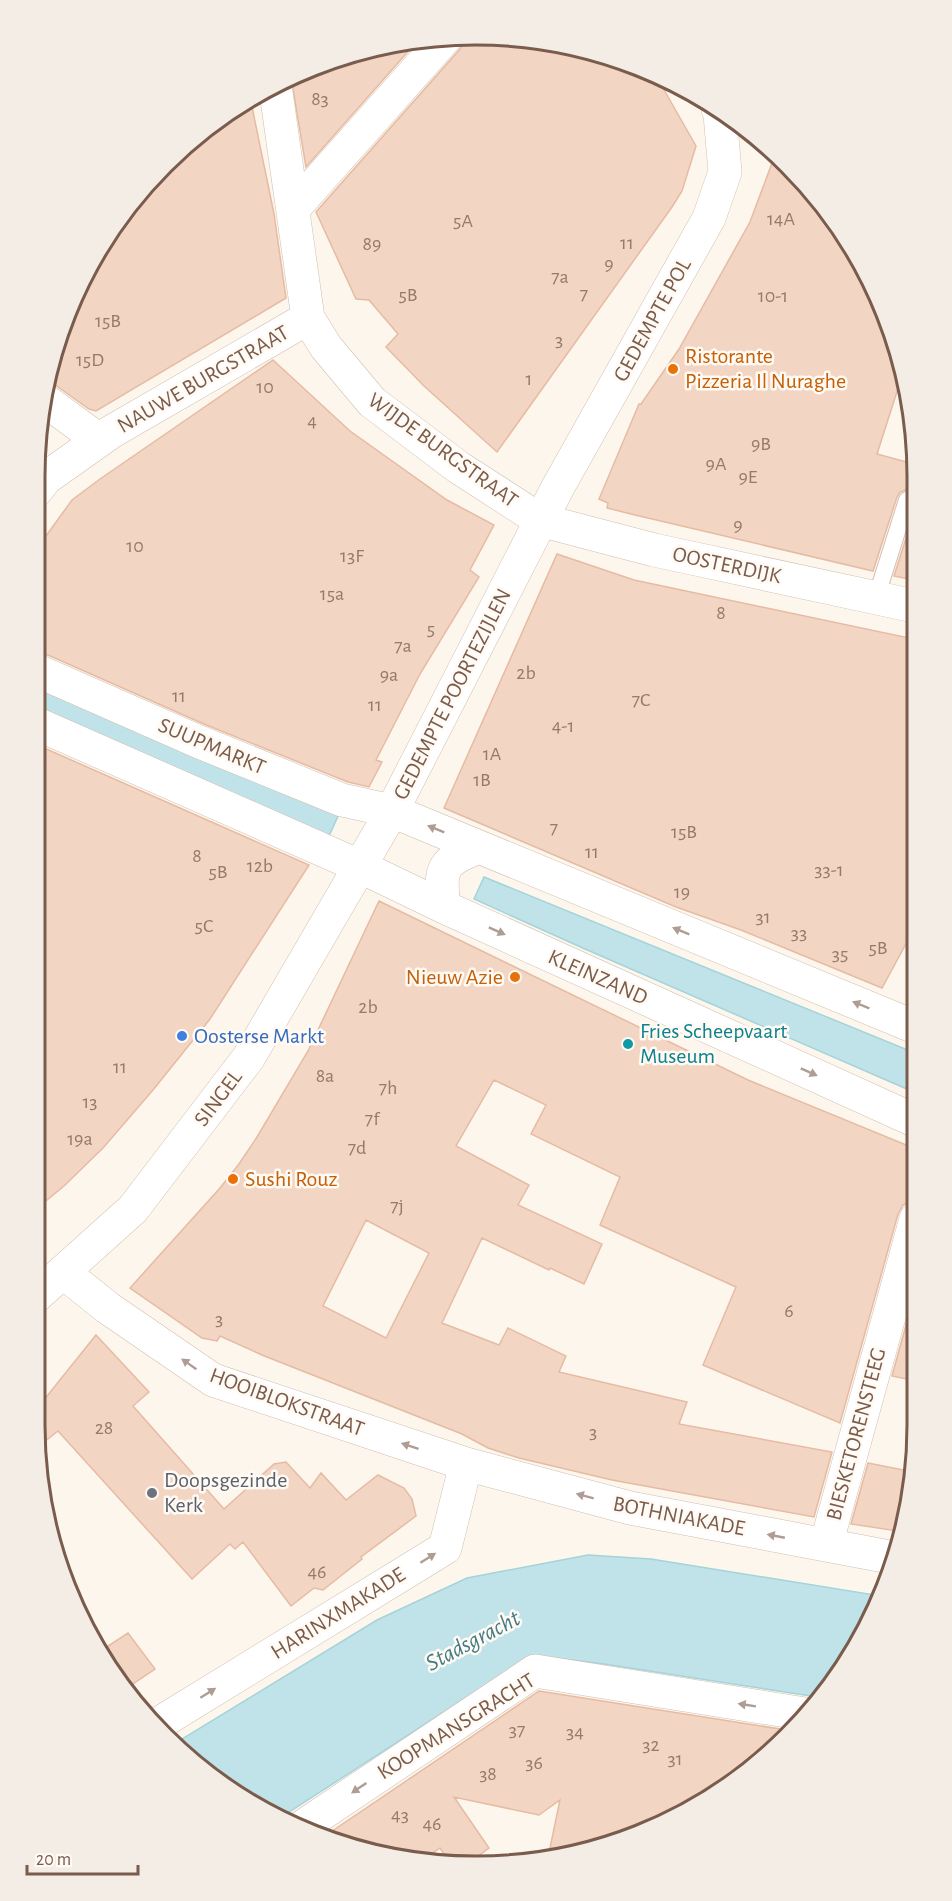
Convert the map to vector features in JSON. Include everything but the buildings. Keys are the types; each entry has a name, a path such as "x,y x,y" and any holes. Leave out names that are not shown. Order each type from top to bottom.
{"street":[{"path":"294,208 437,47"},
{"path":"276,94 308,318"},
{"name":"GEDEMPTE POL","path":"540,520 709,218 725,172 721,122"},
{"name":"WIJDE BURGSTRAAT","path":"308,318 326,347 372,402 459,467 540,520"},
{"name":"NAUWE BURGSTRAAT","path":"45,479 111,432 308,318"},
{"path":"51,405 99,441"},
{"name":"OOSTERDIJK","path":"540,520 654,550 907,604"},
{"name":"GEDEMPTE POORTEZIJLEN","path":"359,866 392,811 540,520"},
{"name":"SUUPMARKT","path":"45,674 197,741 342,800 392,811"},
{"path":"45,727 359,866"},
{"path":"392,811 907,1024"},
{"path":"444,907 442,874 449,863 458,856 480,848"},
{"name":"KLEINZAND","path":"359,866 444,907 907,1116"},
{"name":"SINGEL","path":"45,1288 133,1209 249,1058 359,866"},
{"name":"BIESKETORENSTEEG","path":"826,1545 907,1252"},
{"name":"HOOIBLOKSTRAAT","path":"63,1272 108,1308 213,1380 466,1464"},
{"name":"BOTHNIAKADE","path":"466,1464 630,1508 886,1556"},
{"name":"HARINXMAKADE","path":"163,1721 445,1548 466,1464"},
{"name":"KOOPMANSGRACHT","path":"309,1822 535,1671 797,1713"}],"lane":[{"path":"876,597 907,500"}],"water":[{"path":"45,690 339,814 329,836 45,713"},
{"path":"484,877 907,1050 907,1089 585,949 474,899"},
{"name":"Stadsgracht","path":"588,1555 651,1559 872,1595 849,1640 811,1696 532,1655 288,1813 237,1783 181,1739 377,1620 467,1578"}],"place":[{"name":"Ristorante Pizzeria Il Nuraghe","path":"673,369"},
{"name":"Nieuw Azie","path":"515,977"},
{"name":"Oosterse Markt","path":"182,1036"},
{"name":"Fries Scheepvaart Museum","path":"628,1044"},
{"name":"Sushi Rouz","path":"233,1179"},
{"name":"Doopsgezinde Kerk","path":"152,1493"}]}
